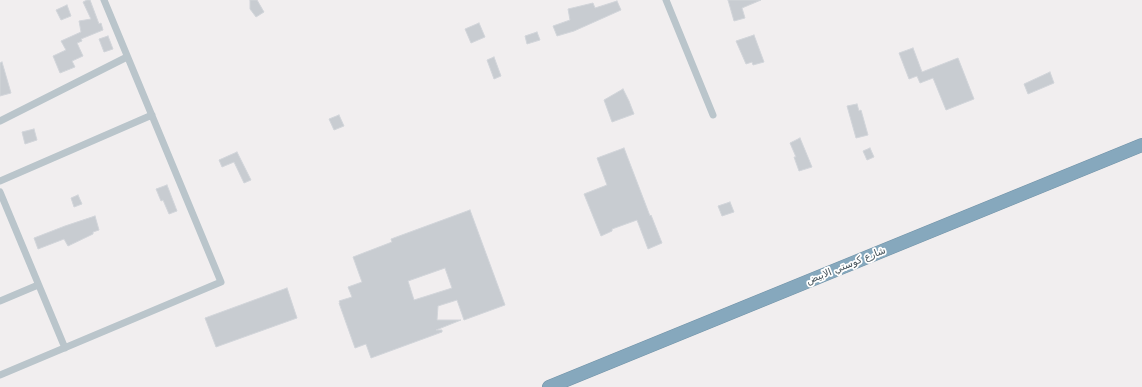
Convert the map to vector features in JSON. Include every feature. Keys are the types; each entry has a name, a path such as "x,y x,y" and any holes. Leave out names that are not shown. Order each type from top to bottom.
{"highway":[{"name":"شارع كوستي الابيض","path":"549,387 1142,146"}],"street":[{"path":"0,376 221,282 104,0"},
{"path":"666,0 713,115"},
{"path":"0,121 127,57"},
{"path":"0,181 152,116"},
{"path":"0,192 3,208 65,348"},
{"path":"0,301 38,285"}],"building":[{"path":"90,0 99,24 101,23 103,30 81,39 82,41 77,43 83,56 72,61 75,67 60,73 53,56 66,50 61,41 81,32 79,21 91,19 83,2"},
{"path":"250,0 257,0 264,12 256,17 250,9"},
{"path":"728,0 761,0 742,8 745,18 734,21"},
{"path":"617,1 621,10 574,31 557,36 553,26 570,20 568,9 593,3 595,8"},
{"path":"67,5 71,16 61,20 56,10"},
{"path":"479,23 485,37 471,43 465,29"},
{"path":"537,32 540,40 527,44 525,36"},
{"path":"754,35 764,62 753,65 752,62 746,64 736,41"},
{"path":"108,36 113,49 104,52 99,39"},
{"path":"913,48 922,72 958,58 974,99 946,110 933,78 920,83 917,76 909,79 899,53"},
{"path":"494,57 501,76 494,79 487,60"},
{"path":"2,62 11,93 0,96 0,63"},
{"path":"1050,72 1054,83 1028,94 1024,84"},
{"path":"623,89 634,114 612,122 604,100"},
{"path":"857,104 859,111 861,110 868,135 856,138 847,106"},
{"path":"339,115 344,126 334,130 329,119"},
{"path":"34,129 37,140 25,144 22,132"},
{"path":"800,138 812,167 799,171 794,157 796,157 790,143"},
{"path":"624,148 662,243 648,249 637,220 612,229 612,231 601,236 584,194 607,185 597,158"},
{"path":"870,148 874,157 867,160 863,151"},
{"path":"237,152 251,180 244,183 234,162 222,167 219,160"},
{"path":"167,185 177,211 169,214 156,189"},
{"path":"78,195 82,204 74,207 71,198"},
{"path":"730,202 734,212 722,216 718,206"},
{"path":"470,210 505,305 464,320 457,300 438,306 437,320 461,320 436,330 442,330 442,332 371,358 366,344 355,348 339,301 352,297 348,287 362,282 353,257 392,242 391,239","holes":["445,268 452,288 414,300 408,281"]},
{"path":"95,216 99,230 93,232 93,234 68,246 64,239 38,249 34,238"},
{"path":"287,288 297,318 216,347 205,318"}]}
